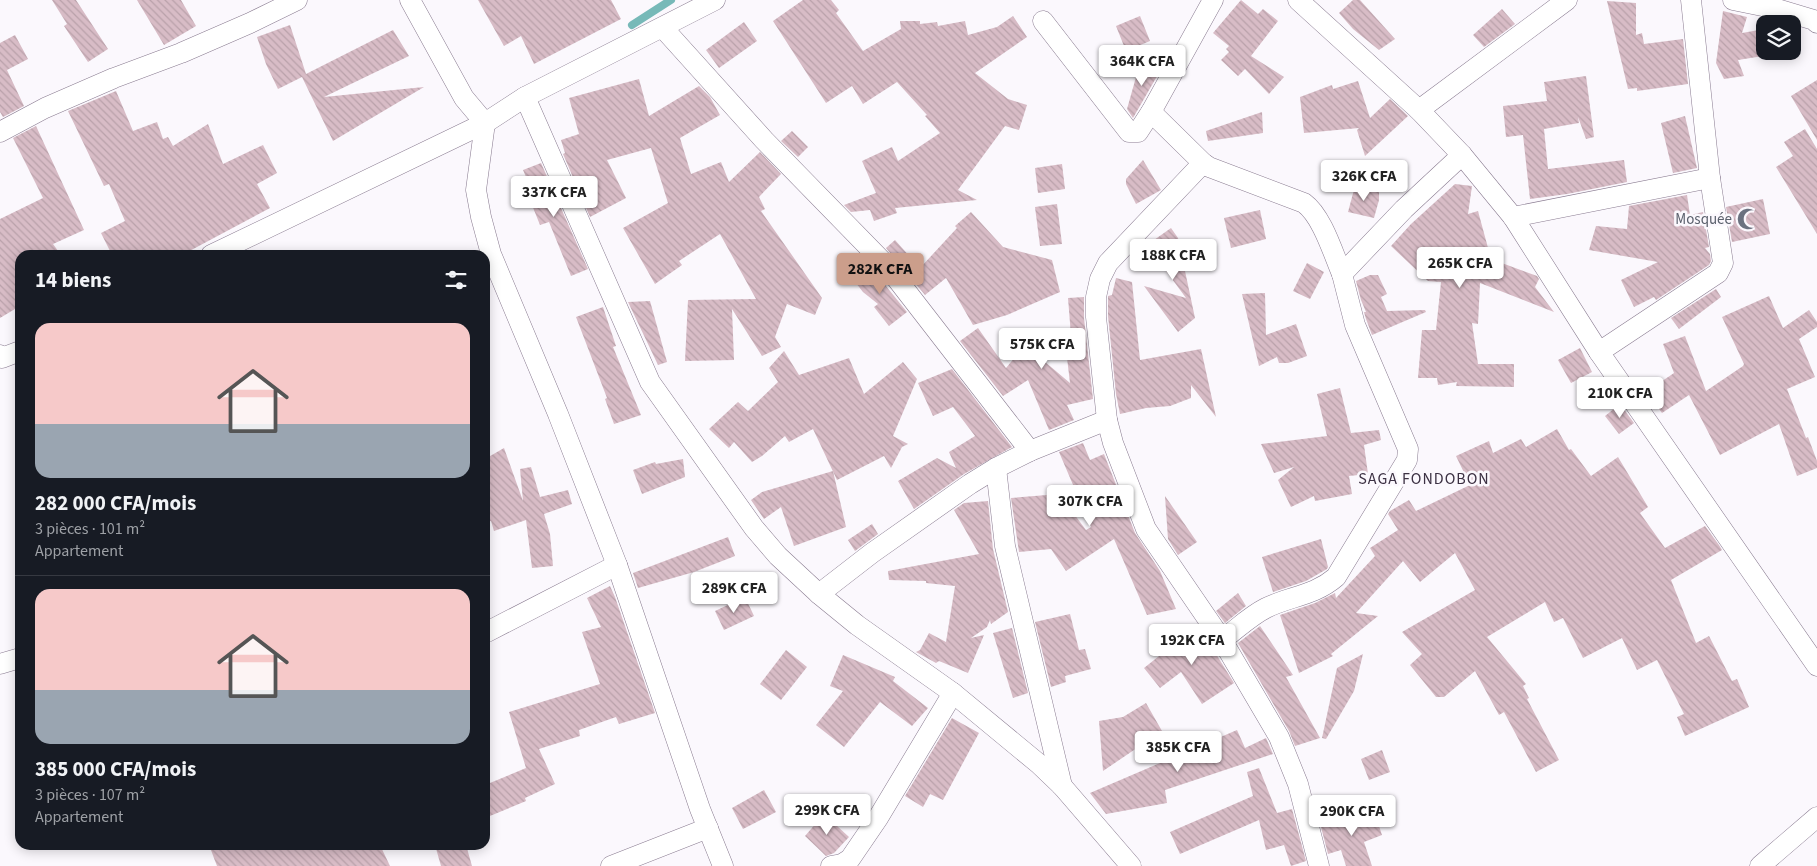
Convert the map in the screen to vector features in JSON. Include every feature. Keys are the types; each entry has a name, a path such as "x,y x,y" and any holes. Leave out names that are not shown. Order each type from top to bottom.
{"street":[{"path":"0,132 45,108 114,78 250,24 297,0"},
{"path":"410,0 464,98 484,123 476,190 490,250"},
{"path":"221,250 484,123 525,97 715,0"},
{"path":"1042,21 1129,132 1138,132 1213,0"},
{"path":"1298,0 1419,110 1462,155 1513,217 1599,352 1817,666"},
{"path":"1419,110 1567,0"},
{"path":"1599,352 1721,270 1723,263 1710,178 1691,0"},
{"path":"1733,0 1777,9 1814,20 1817,23"},
{"path":"663,28 764,140 886,265 1030,451"},
{"path":"525,97 650,382 754,528 778,556 819,594 857,625 953,693 1039,764 1062,786 1130,866"},
{"path":"1151,112 1203,163 1215,170 1304,203 1310,207 1342,274 1353,320 1408,449 1407,460 1336,577 1314,592 1267,607 1222,640"},
{"path":"1342,274 1404,209 1462,155"},
{"path":"1203,163 1108,263 1100,279 1096,297 1096,317 1107,420 1113,443 1146,529 1222,640 1279,737 1298,784 1319,866"},
{"path":"1513,217 1710,178"},
{"path":"490,250 558,414 617,565 708,828 724,866"},
{"path":"1,358 15,353"},
{"path":"819,594 970,484 996,468 1030,451 1107,420"},
{"path":"996,468 1005,546 1062,786"},
{"path":"490,630 617,565"},
{"path":"0,664 15,660"},
{"path":"832,866 842,864 850,859 883,809 953,693"},
{"path":"1760,866 1817,817"},
{"path":"611,866 708,828"}],"building":[{"path":"52,0 76,0 108,49 88,62 64,26 67,24"},
{"path":"137,0 181,0 196,26 164,45"},
{"path":"478,0 611,0 621,19 534,64 521,36 504,46"},
{"path":"803,0 831,0 839,10 836,13 863,51 901,29 900,21 920,21 920,24 937,22 938,26 965,21 968,35 997,27 1013,16 1027,37 975,73 1008,99 1027,105 1019,130 1005,126 958,190 977,200 895,208 897,213 874,221 870,210 851,212 844,205 876,193 862,161 892,147 898,161 940,133 925,116 927,115 897,82 863,104 852,86 826,103 773,21"},
{"path":"1241,0 1258,14 1263,9 1278,21 1251,56 1284,77 1269,94 1245,69 1238,76 1221,60 1229,52 1226,49 1229,46 1213,33"},
{"path":"1353,0 1360,0 1395,39 1379,50 1353,29 1339,13"},
{"path":"1607,1 1636,3 1636,35 1642,33 1644,44 1683,39 1688,84 1637,91 1637,88 1628,89"},
{"path":"1502,9 1515,24 1484,47 1473,35"},
{"path":"1723,11 1747,17 1742,33 1756,31 1756,57 1738,60 1744,76 1724,79 1716,63"},
{"path":"1140,16 1150,41 1126,51 1116,26"},
{"path":"744,22 757,41 719,68 706,50"},
{"path":"290,25 306,74 393,30 409,56 324,97 424,87 333,141 302,77 278,89 266,64 257,37"},
{"path":"15,35 28,59 7,70 24,106 3,117 0,112 0,43"},
{"path":"1140,63 1160,71 1133,118 1127,109"},
{"path":"1586,76 1594,137 1586,139 1578,117 1579,123 1544,129 1548,169 1624,160 1627,182 1530,199 1523,135 1506,137 1503,106 1547,101 1544,82"},
{"path":"639,79 649,116 699,86 710,97 720,115 680,138 691,174 721,162 729,182 760,152 781,174 759,197 765,209 761,211 822,298 815,315 787,304 775,337 781,347 762,356 732,309 734,360 685,361 688,300 756,299 720,234 679,261 682,265 655,284 623,228 668,203 651,148 607,160 626,198 590,217 563,154 565,153 561,140 579,134 569,98"},
{"path":"1817,80 1817,140 1791,96"},
{"path":"1358,81 1370,118 1390,99 1408,116 1365,156 1357,130 1359,128 1304,133 1300,97 1332,85 1333,89"},
{"path":"116,91 133,131 157,122 163,139 168,137 173,146 208,124 223,164 263,145 277,173 257,184 270,208 191,250 110,250 101,233 125,221 109,184 104,186 68,111"},
{"path":"1262,112 1263,133 1208,141 1206,131"},
{"path":"1685,116 1697,168 1673,173 1661,123"},
{"path":"36,126 84,230 53,244 57,250 15,250 15,309 0,318 0,219 43,198 13,138"},
{"path":"1805,129 1817,149 1817,234 1776,167 1793,156 1784,142"},
{"path":"792,131 808,147 798,157 781,141"},
{"path":"1143,160 1161,190 1136,204 1126,184 1126,179"},
{"path":"541,163 588,269 571,276 549,222 540,225 530,200 535,198 523,170"},
{"path":"1062,164 1065,189 1038,193 1035,168"},
{"path":"1455,184 1472,186 1468,214 1478,211 1491,259 1537,276 1539,279 1535,287 1554,312 1480,283 1478,324 1472,323 1478,364 1514,364 1514,387 1456,386 1457,382 1438,385 1437,378 1418,378 1422,330 1436,330 1441,282 1428,281 1391,246 1411,224"},
{"path":"1355,186 1379,192 1379,200 1374,218 1348,212"},
{"path":"1687,195 1690,215 1703,212 1709,247 1705,248 1710,254 1711,261 1709,265 1656,300 1654,297 1634,307 1621,280 1658,262 1589,250 1596,226 1627,229 1629,206"},
{"path":"1763,199 1770,234 1732,242 1726,207"},
{"path":"1057,204 1062,244 1040,246 1035,207"},
{"path":"1260,210 1266,239 1231,248 1224,218"},
{"path":"971,212 1003,247 1052,260 1060,292 1007,315 973,325 946,278 925,295 886,248 895,240 920,268 957,228 955,226"},
{"path":"1171,228 1178,238 1195,318 1178,332 1144,286 1186,298 1147,245"},
{"path":"1307,263 1324,272 1310,299 1293,291"},
{"path":"868,264 907,312 889,326 874,307 878,304 863,292 852,278"},
{"path":"1370,275 1378,275 1387,294 1381,297 1387,311 1425,310 1426,312 1372,335 1356,281"},
{"path":"1116,278 1132,282 1140,360 1201,349 1216,417 1191,385 1191,398 1170,406 1146,408 1120,414 1116,394 1108,316 1108,296 1112,295"},
{"path":"1716,289 1721,297 1679,329 1671,318"},
{"path":"1265,293 1266,335 1296,324 1307,356 1288,363 1279,363 1277,357 1259,366 1242,294"},
{"path":"1769,296 1783,328 1809,310 1817,322 1817,327 1799,339 1815,377 1787,389 1817,461 1817,468 1797,476 1779,424 1720,455 1689,395 1662,413 1656,405 1652,408 1643,394 1674,373 1663,344 1685,336 1706,391 1743,366 1744,364 1722,317"},
{"path":"1084,297 1084,318 1093,399 1067,405 1074,420 1049,430 1028,380 1003,396 960,341 978,328 1006,368 1025,345 1070,383 1066,349 1072,348 1068,298"},
{"path":"650,301 667,362 658,365 628,302"},
{"path":"603,307 616,346 613,347 641,415 614,424 605,399 607,398 576,317"},
{"path":"1580,348 1592,372 1571,383 1558,360"},
{"path":"784,351 799,375 849,358 864,394 903,362 917,379 893,436 908,444 902,447 891,468 884,456 837,480 813,429 789,442 785,436 752,462 734,442 729,448 709,429 738,402 748,411 778,382 769,368"},
{"path":"952,369 1012,447 964,474 914,509 898,481 937,458 956,468 949,452 975,436 953,407 933,416 918,383"},
{"path":"1340,388 1351,433 1379,430 1381,440 1364,445 1368,474 1349,476 1352,494 1315,501 1314,496 1291,507 1278,480 1294,467 1274,473 1261,444 1327,436 1317,394"},
{"path":"1620,404 1634,423 1619,434 1605,416"},
{"path":"1557,429 1569,450 1571,449 1591,476 1618,457 1648,507 1640,513 1665,548 1705,526 1719,545 1722,550 1671,580 1696,643 1709,636 1732,681 1737,679 1749,707 1685,736 1677,717 1684,714 1657,660 1637,670 1622,638 1583,658 1563,618 1554,622 1545,602 1487,637 1526,684 1523,686 1529,698 1527,699 1559,760 1536,772 1504,712 1499,715 1475,671 1444,697 1436,697 1410,665 1422,654 1402,632 1475,590 1455,553 1420,582 1403,561 1356,613 1378,616 1331,654 1333,656 1299,673 1280,615 1315,603 1335,593 1336,598 1375,556 1370,548 1398,530 1388,514 1390,511 1409,500 1416,511 1470,485 1456,456 1489,441 1493,453 1521,439 1526,447"},
{"path":"1083,443 1090,460 1104,454 1135,533 1160,571 1176,609 1147,615 1114,539 1066,571 1051,549 1019,552 1011,498 1059,494 1086,530 1091,527 1059,452"},
{"path":"504,448 523,501 520,469 531,467 540,497 568,490 572,504 544,514 550,534 553,566 532,568 526,520 494,531 490,521 490,456"},
{"path":"683,459 685,477 642,494 633,470 655,462 656,464"},
{"path":"833,471 846,527 794,546 781,507 764,519 751,500 762,492"},
{"path":"1165,496 1197,542 1178,555 1168,539"},
{"path":"988,501 993,549 1008,612 991,624 990,620 987,627 971,638 984,635 968,673 939,661 936,663 916,652 920,650 929,633 946,642 955,586 926,583 926,581 889,580 888,571 979,554 954,510 964,503"},
{"path":"872,524 878,534 855,551 848,540"},
{"path":"728,537 735,556 694,572 638,588 633,573"},
{"path":"1321,539 1327,569 1306,581 1273,592 1262,557"},
{"path":"610,586 655,713 619,724 616,717 579,730 580,736 539,749 555,784 525,798 526,801 490,816 490,783 526,768 509,712 600,684 582,632 601,627 587,598"},
{"path":"1238,593 1246,606 1225,623 1216,611"},
{"path":"745,597 754,616 724,630 715,611"},
{"path":"1070,614 1079,650 1085,649 1091,669 1065,676 1066,682 1051,687 1035,622"},
{"path":"1198,625 1234,683 1202,704 1181,672 1160,688 1144,668"},
{"path":"1260,626 1293,675 1286,677 1320,738 1295,746 1289,731 1238,643"},
{"path":"1012,628 1028,693 1013,698 993,633"},
{"path":"786,650 807,667 781,700 760,684"},
{"path":"1363,654 1354,691 1326,739 1322,738 1337,668"},
{"path":"843,655 895,677 893,681 928,708 912,726 880,702 844,747 816,725 843,691 830,686"},
{"path":"1146,703 1162,731 1103,771 1099,721 1123,717"},
{"path":"952,718 979,733 943,800 930,794 923,807 905,796"},
{"path":"1237,730 1245,748 1266,738 1273,754 1165,790 1167,803 1106,814 1090,793"},
{"path":"1382,750 1390,772 1369,780 1361,759"},
{"path":"1259,768 1277,813 1292,809 1306,861 1291,866 1284,845 1266,850 1259,820 1180,854 1170,832 1253,796 1247,772"},
{"path":"764,790 776,812 743,829 732,808"},
{"path":"1373,808 1382,835 1364,842 1372,866 1346,866 1341,850 1328,854 1321,827"},
{"path":"824,814 849,837 834,853 826,856 805,836"},
{"path":"211,850 382,850 390,866 217,866"},
{"path":"436,850 467,850 472,866 441,866"}],"waterway":[{"path":"632,25 671,0"}],"place":[{"name":"Mosquée","path":"1748,219"}],"district":[{"name":"SAGA FONDOBON","path":"1424,479"}]}
